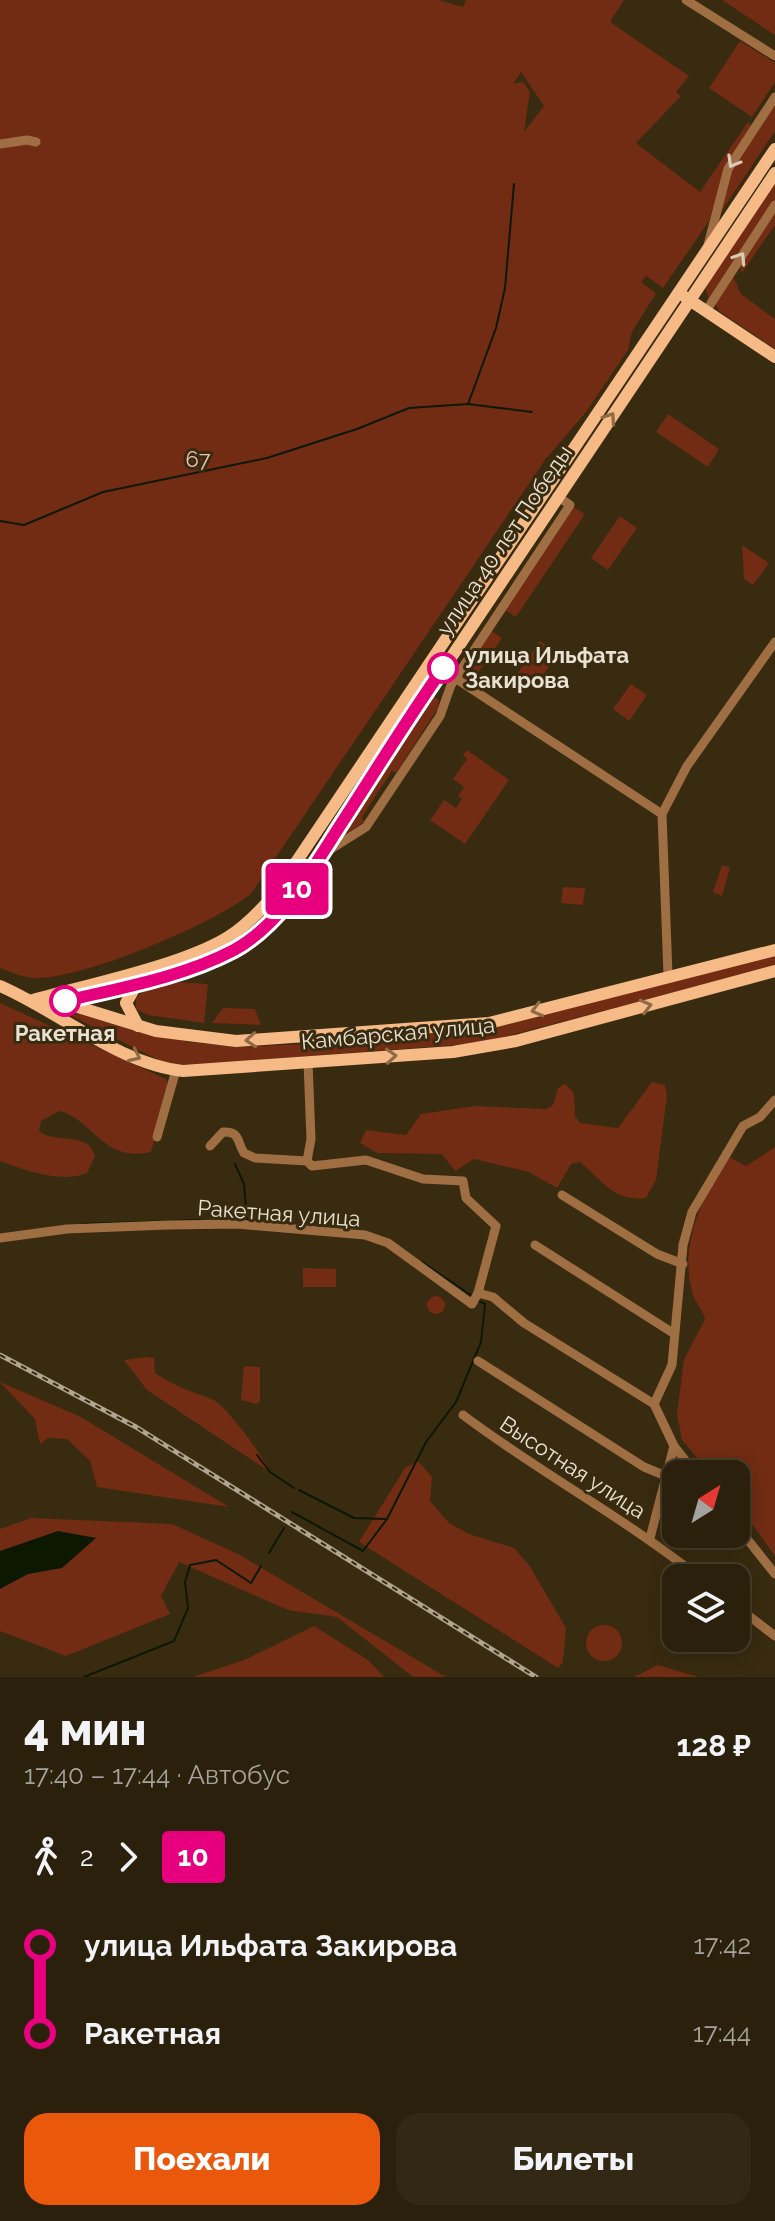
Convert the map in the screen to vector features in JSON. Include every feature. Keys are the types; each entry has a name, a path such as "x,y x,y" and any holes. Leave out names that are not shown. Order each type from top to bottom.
{"main road":[{"name":"улица 40 лет Победы","path":"40,1001 138,982 199,965 235,949 263,929 285,906 557,496 684,297 706,253 775,149"},
{"name":"улица 40 лет Победы","path":"40,1001 62,1002 76,993 195,953 228,937 274,895 684,297 775,173"},
{"path":"684,297 775,357"},
{"name":"Камбарская улица","path":"62,1002 138,1026 189,1037 236,1041 489,1023 775,950"},
{"name":"Камбарская улица","path":"0,986 40,1001 74,1027 157,1066 176,1070 453,1052 516,1041 775,971"},
{"path":"138,982 126,1003 138,1026"}],"street":[{"path":"686,0 775,56"},
{"name":"улица 40 лет Победы","path":"706,253 728,169 775,97"},
{"path":"0,144 27,140 36,142"},
{"path":"706,311 775,205"},
{"path":"320,856 366,827 440,716 446,693 455,678 570,505 557,496"},
{"path":"468,630 482,639"},
{"path":"668,975 662,814 687,766 775,642"},
{"path":"455,678 662,814"},
{"path":"307,1161 311,1139 308,1062"},
{"path":"157,1137 176,1070"},
{"path":"685,1460 674,1446 654,1404 672,1365 683,1245 692,1212 711,1176 743,1126 760,1117 775,1100"},
{"path":"210,1146 223,1132 231,1132 239,1137 241,1147 249,1156 307,1161 312,1166 366,1160 423,1179 463,1181 466,1198 496,1226 478,1293"},
{"path":"562,1195 657,1254 683,1264"},
{"name":"Ракетная улица","path":"0,1238 67,1229 237,1224 365,1235 388,1243 472,1304 478,1293 493,1297 524,1323 654,1404"},
{"path":"535,1245 673,1333"},
{"path":"478,1361 644,1467 662,1474"},
{"name":"Высотная улица","path":"463,1415 521,1458 650,1538 682,1564"},
{"path":"670,1460 674,1446"},
{"path":"650,1538 662,1492"},
{"path":"750,1543 775,1574"},
{"path":"750,1617 775,1636"}],"green space":[{"name":"67","path":"0,0 439,0 463,7 466,0 624,0 610,22 689,76 676,92 681,96 636,143 700,192 748,122 752,126 725,168 709,221 663,288 646,276 641,282 656,293 632,332 628,350 586,412 545,460 251,894 179,934 84,970 35,978 0,968","holes":["521,72 544,106 524,132 530,92 523,82 513,84"]},
{"path":"722,0 775,0 775,35"},
{"path":"740,41 775,63 775,82 752,117 709,88"},
{"path":"775,97 775,131 714,223 720,191"},
{"path":"775,182 775,199 709,299 706,290 708,282"},
{"path":"775,212 775,225 742,273 739,265"},
{"path":"733,276 741,294 775,319 775,349 719,311 715,303"},
{"path":"668,414 719,449 708,467 656,432"},
{"path":"570,505 585,514 516,617 502,608"},
{"path":"620,516 637,528 608,570 591,558"},
{"path":"742,545 769,563 753,585 744,579"},
{"path":"488,629 502,638 468,687 455,678"},
{"path":"540,641 558,653 535,687 517,674"},
{"path":"631,684 647,695 629,721 613,709"},
{"path":"432,695 439,700 438,708 396,773 392,771 362,817 364,822 335,841"},
{"path":"467,750 509,780 465,844 430,820 444,800 456,808 462,799 458,796 464,787 453,779 467,759 463,755"},
{"path":"722,865 730,868 722,896 713,892"},
{"path":"563,887 585,888 583,905 561,903"},
{"path":"775,954 775,966 480,1043 193,1065 164,1063 70,1015 80,1013 134,1031 191,1042 235,1047 306,1044 504,1025"},
{"path":"178,982 208,984 204,1023 148,1015 136,1009 136,998 142,992"},
{"path":"0,1003 166,1079 169,1087 151,1152 134,1154 109,1146 70,1115 59,1111 41,1121 39,1131 90,1146 95,1156 87,1173 55,1176 31,1172 0,1161"},
{"path":"223,1008 255,1009 261,1025 212,1023"},
{"path":"652,1082 665,1085 667,1096 656,1180 646,1198 625,1197 616,1193 580,1162 571,1164 557,1188 529,1172 474,1159 455,1171 442,1154 377,1153 360,1143 366,1130 406,1135 421,1114 475,1106 546,1109 553,1105 558,1088 565,1084 574,1093 575,1116 580,1123 618,1128"},
{"path":"775,1147 775,1556 750,1521 750,1460 699,1460 682,1440 677,1414 684,1360 705,1319 693,1295 689,1274 695,1223 722,1160 729,1157 746,1166"},
{"path":"303,1268 336,1269 336,1287 303,1287"},
{"path":"436,1296 443,1298 443,1312 436,1314 429,1312 427,1305 429,1298"},
{"path":"154,1358 155,1373 218,1403 244,1432 270,1472 147,1390 124,1360"},
{"path":"244,1366 260,1367 260,1402 256,1404 241,1400"},
{"path":"0,1382 81,1417 229,1507 97,1487 90,1461 67,1439 48,1438 40,1444 35,1419"},
{"path":"418,1461 432,1477 430,1501 449,1523 469,1534 514,1548 529,1565 566,1628 563,1662 558,1668 359,1542 405,1468"},
{"path":"31,1518 172,1524 238,1554 446,1677 413,1677 337,1617 288,1610 179,1562 161,1596 170,1614 66,1656 0,1631 0,1529"},
{"path":"604,1625 617,1630 622,1643 617,1656 604,1661 591,1656 586,1643 591,1630"},
{"path":"314,1626 368,1660 384,1677 193,1677 244,1660"},
{"path":"658,1665 698,1677 634,1677"}],"shaded area":[{"path":"58,1531 96,1538 62,1568 28,1574 0,1589 0,1551"}],"waterway":[{"path":"468,404 496,328 505,288 514,184"},
{"path":"0,521 24,525 103,492 267,458 357,429 409,408 468,404 532,412"},
{"path":"235,1164 244,1184 247,1221"},
{"path":"82,1224 200,1220"},
{"path":"422,1262 472,1296"},
{"path":"292,1512 363,1551 387,1519 426,1442 456,1402 481,1342 485,1304 479,1301"},
{"path":"257,1455 270,1472 294,1488"},
{"path":"299,1490 354,1518 386,1519"},
{"path":"269,1553 284,1528"},
{"path":"84,1677 174,1641 188,1608 185,1582 190,1565 216,1560 251,1583 261,1566"}],"railway":[{"path":"0,1355 136,1427 536,1677"}],"bus line":[{"name":"10","path":"65,1001 199,965 235,949 263,929 285,906 320,856 443,668"}],"place":[{"name":"улица Ильфата Закирова","path":"443,668"},
{"name":"Ракетная","path":"65,1001"}]}
